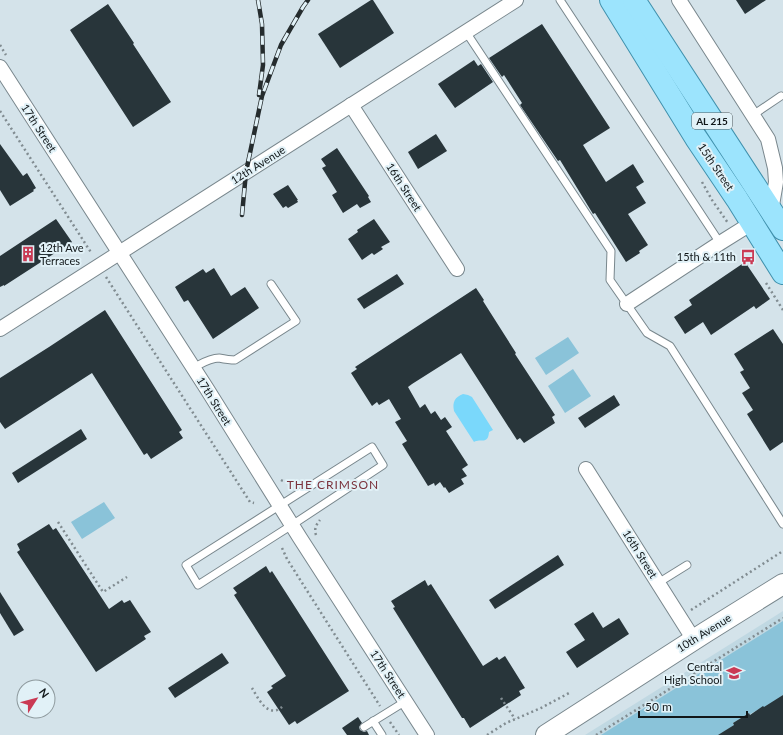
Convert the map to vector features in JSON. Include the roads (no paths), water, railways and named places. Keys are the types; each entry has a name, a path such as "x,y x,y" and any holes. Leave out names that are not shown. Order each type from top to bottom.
{"main road":[{"name":"15th Street","path":"610,0 696,138 737,199 783,273"},
{"name":"15th Street","path":"634,0 783,229"},
{"path":"737,199 771,211"},
{"path":"752,223 783,234"},
{"name":"10th Avenue","path":"546,735 783,584"}],"street":[{"name":"12th Avenue","path":"0,328 516,0"},
{"path":"679,0 768,140 775,168 776,182 771,211"},
{"name":"17th Street","path":"4,63 119,252 194,368 292,525 428,735"},
{"name":"16th Street","path":"351,105 457,269"},
{"path":"627,304 752,223"},
{"name":"16th Street","path":"586,469 694,640"}],"lane":[{"path":"560,0 720,243"},
{"path":"466,32 611,251 610,280 647,333 670,346 783,524"},
{"path":"753,116 781,96"},
{"path":"194,368 208,360 217,358 235,360 296,321 271,284"},
{"path":"372,447 383,465 292,525 198,585 186,565 372,447"},
{"path":"658,583 687,565"},
{"path":"364,727 406,701"},
{"path":"373,721 382,735"}],"railway":[{"path":"258,0 262,24 263,65 259,95"},
{"path":"242,215 246,172 262,96 281,45 308,0"}],"place":[{"name":"12th Ave Terraces","path":"28,254"},
{"name":"15th & 11th","path":"748,257"},
{"name":"Central High School","path":"734,673"}],"district":[{"name":"THE CRIMSON","path":"333,485"}]}
